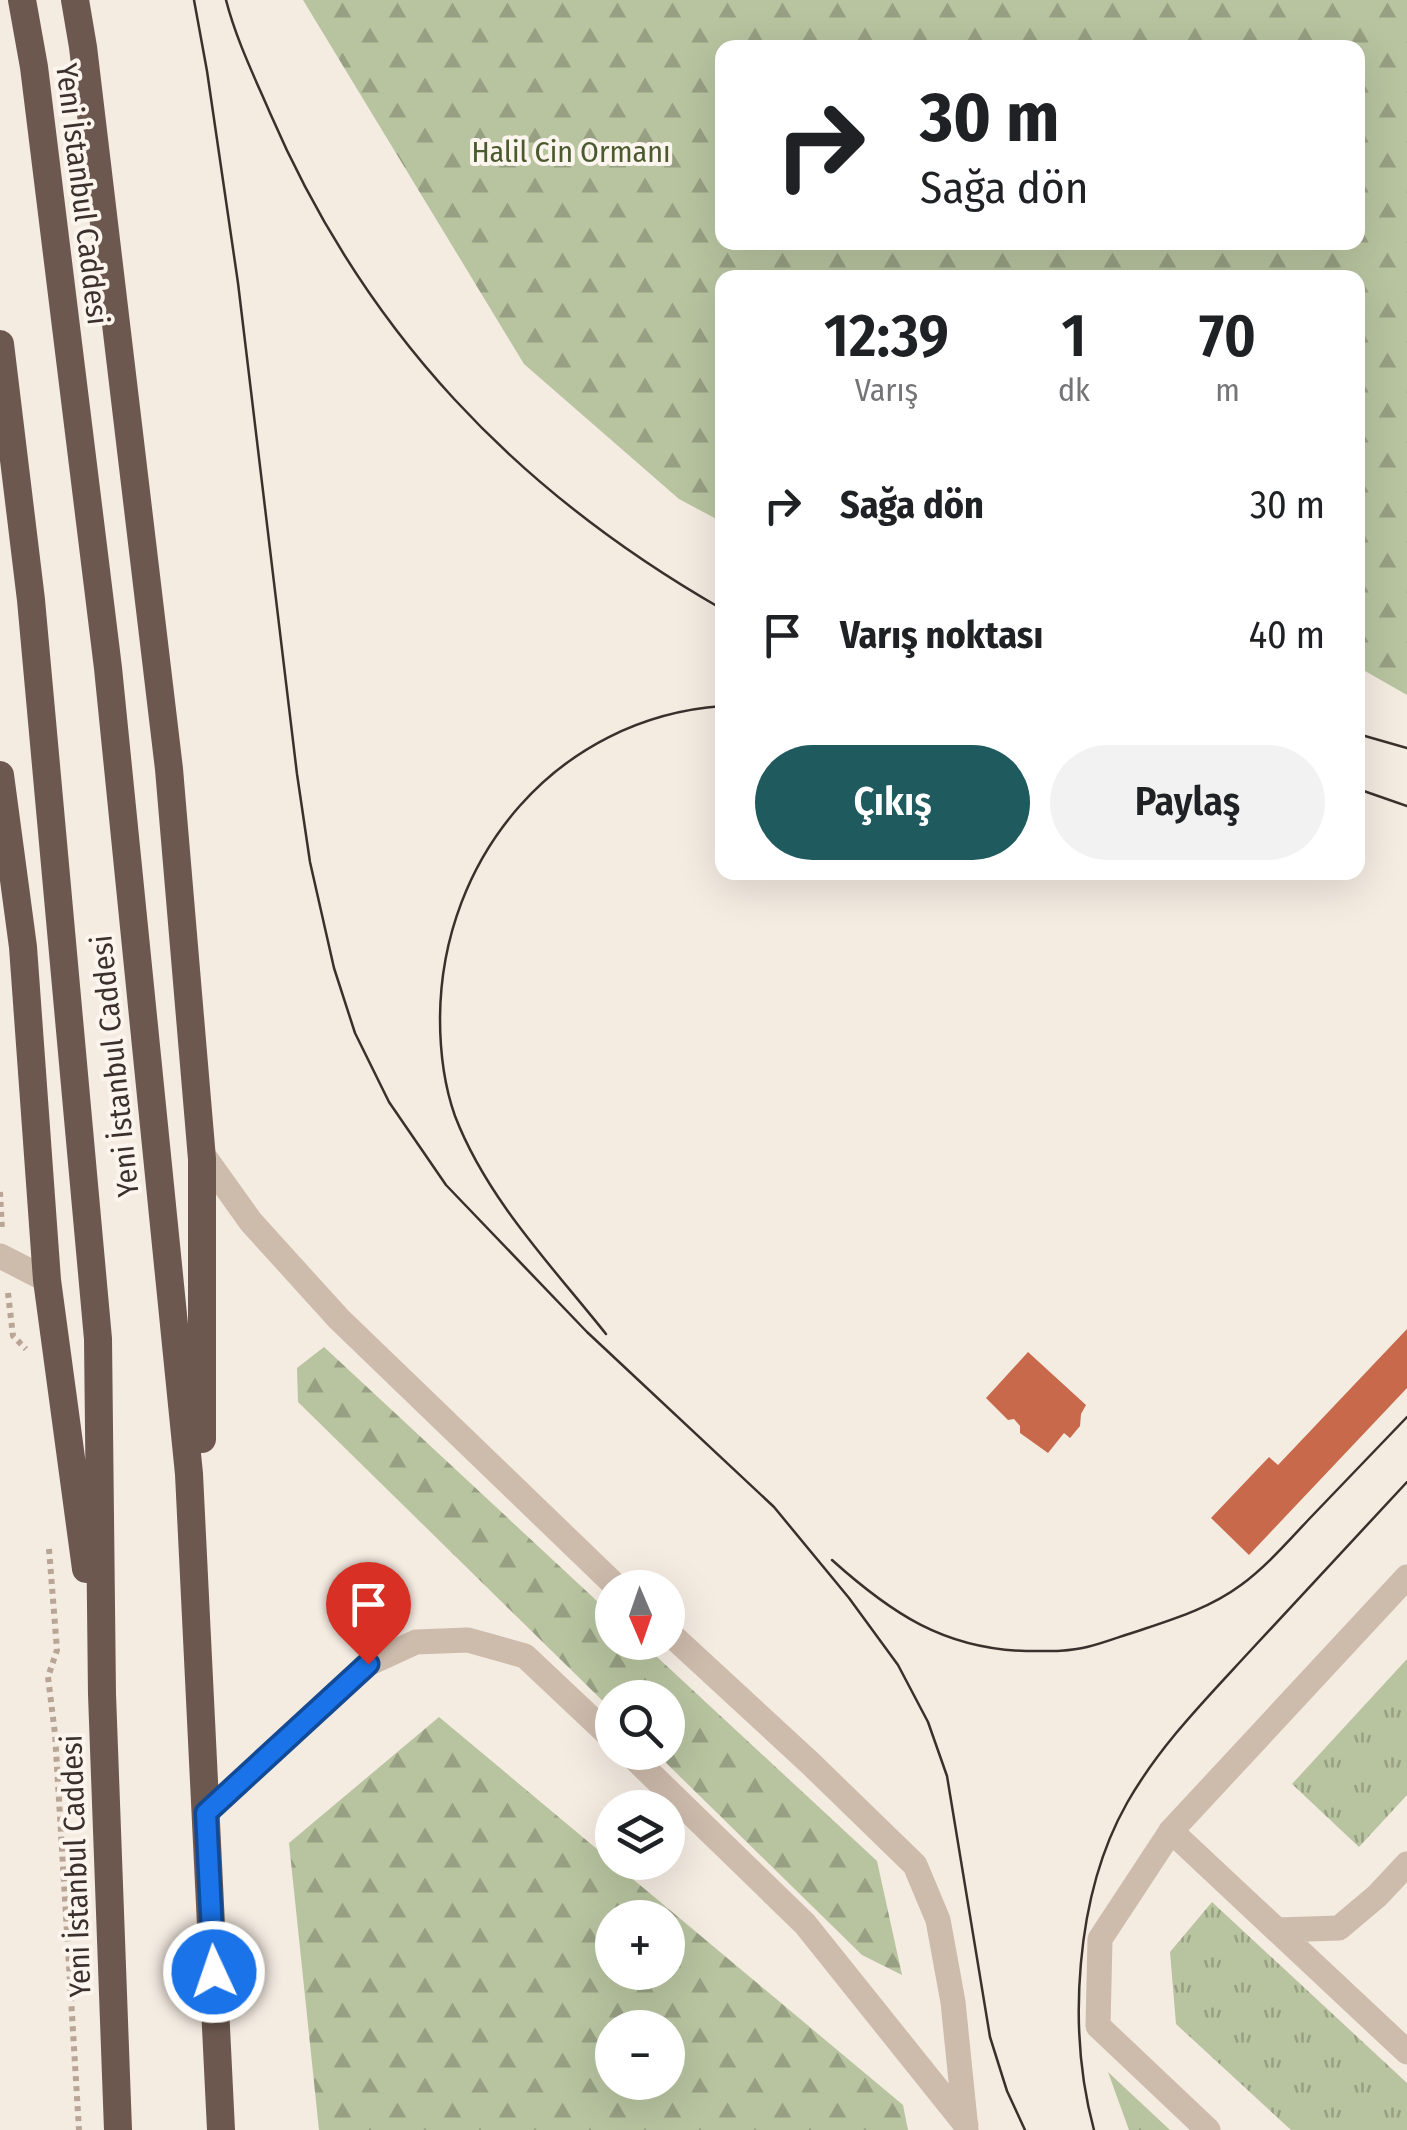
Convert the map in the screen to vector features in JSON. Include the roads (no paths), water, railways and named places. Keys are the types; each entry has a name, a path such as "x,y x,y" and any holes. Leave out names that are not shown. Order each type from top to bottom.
{"highway":[{"name":"Yeni İstanbul Caddesi","path":"22,0 34,67 108,668 189,1474 221,2130"},
{"path":"75,0 169,769 201,1152 202,1721"},
{"name":"Yeni İstanbul Caddesi","path":"0,344 30,600 98,1339 102,1694 118,2130"},
{"path":"0,775 22,947 48,1280 102,1694"}],"street":[{"path":"201,1152 252,1222 339,1318 599,1570"},
{"path":"2,1257 48,1280"},
{"path":"1208,2130 1098,2026 1100,1940 1171,1830 1407,1577"},
{"path":"206,1813 368,1664 416,1642 468,1640 525,1656 595,1722"},
{"path":"685,1648 915,1865 938,1920 953,2002 966,2128"},
{"path":"647,1770 806,1924 966,2128"},
{"path":"1171,1830 1407,2052"},
{"path":"1277,1930 1339,1928 1407,1864"}],"tram line":[{"path":"194,0 238,283 310,862 334,968 355,1033 389,1102 446,1185 587,1332 774,1507 898,1665 928,1722 947,1776 990,2037 1007,2091 1025,2130"},
{"path":"226,0 252,71 308,193 352,267 400,336 454,399 578,513 647,563 715,605"},
{"path":"606,1334 502,1203 455,1116 445,1080 441,1043 446,959 461,903 486,851 520,806 561,767 609,737 663,716 715,707"},
{"path":"1365,736 1407,748"},
{"path":"1365,791 1407,806"},
{"path":"832,1560 898,1612 944,1635 997,1649 1049,1651 1087,1647 1191,1612 1241,1585 1278,1552 1407,1417"},
{"path":"1094,2130 1080,2050 1081,1964 1096,1879 1127,1803 1184,1723 1407,1482"}],"park label":[{"name":"Halil Cin Ormanı","path":"571,152"}]}
